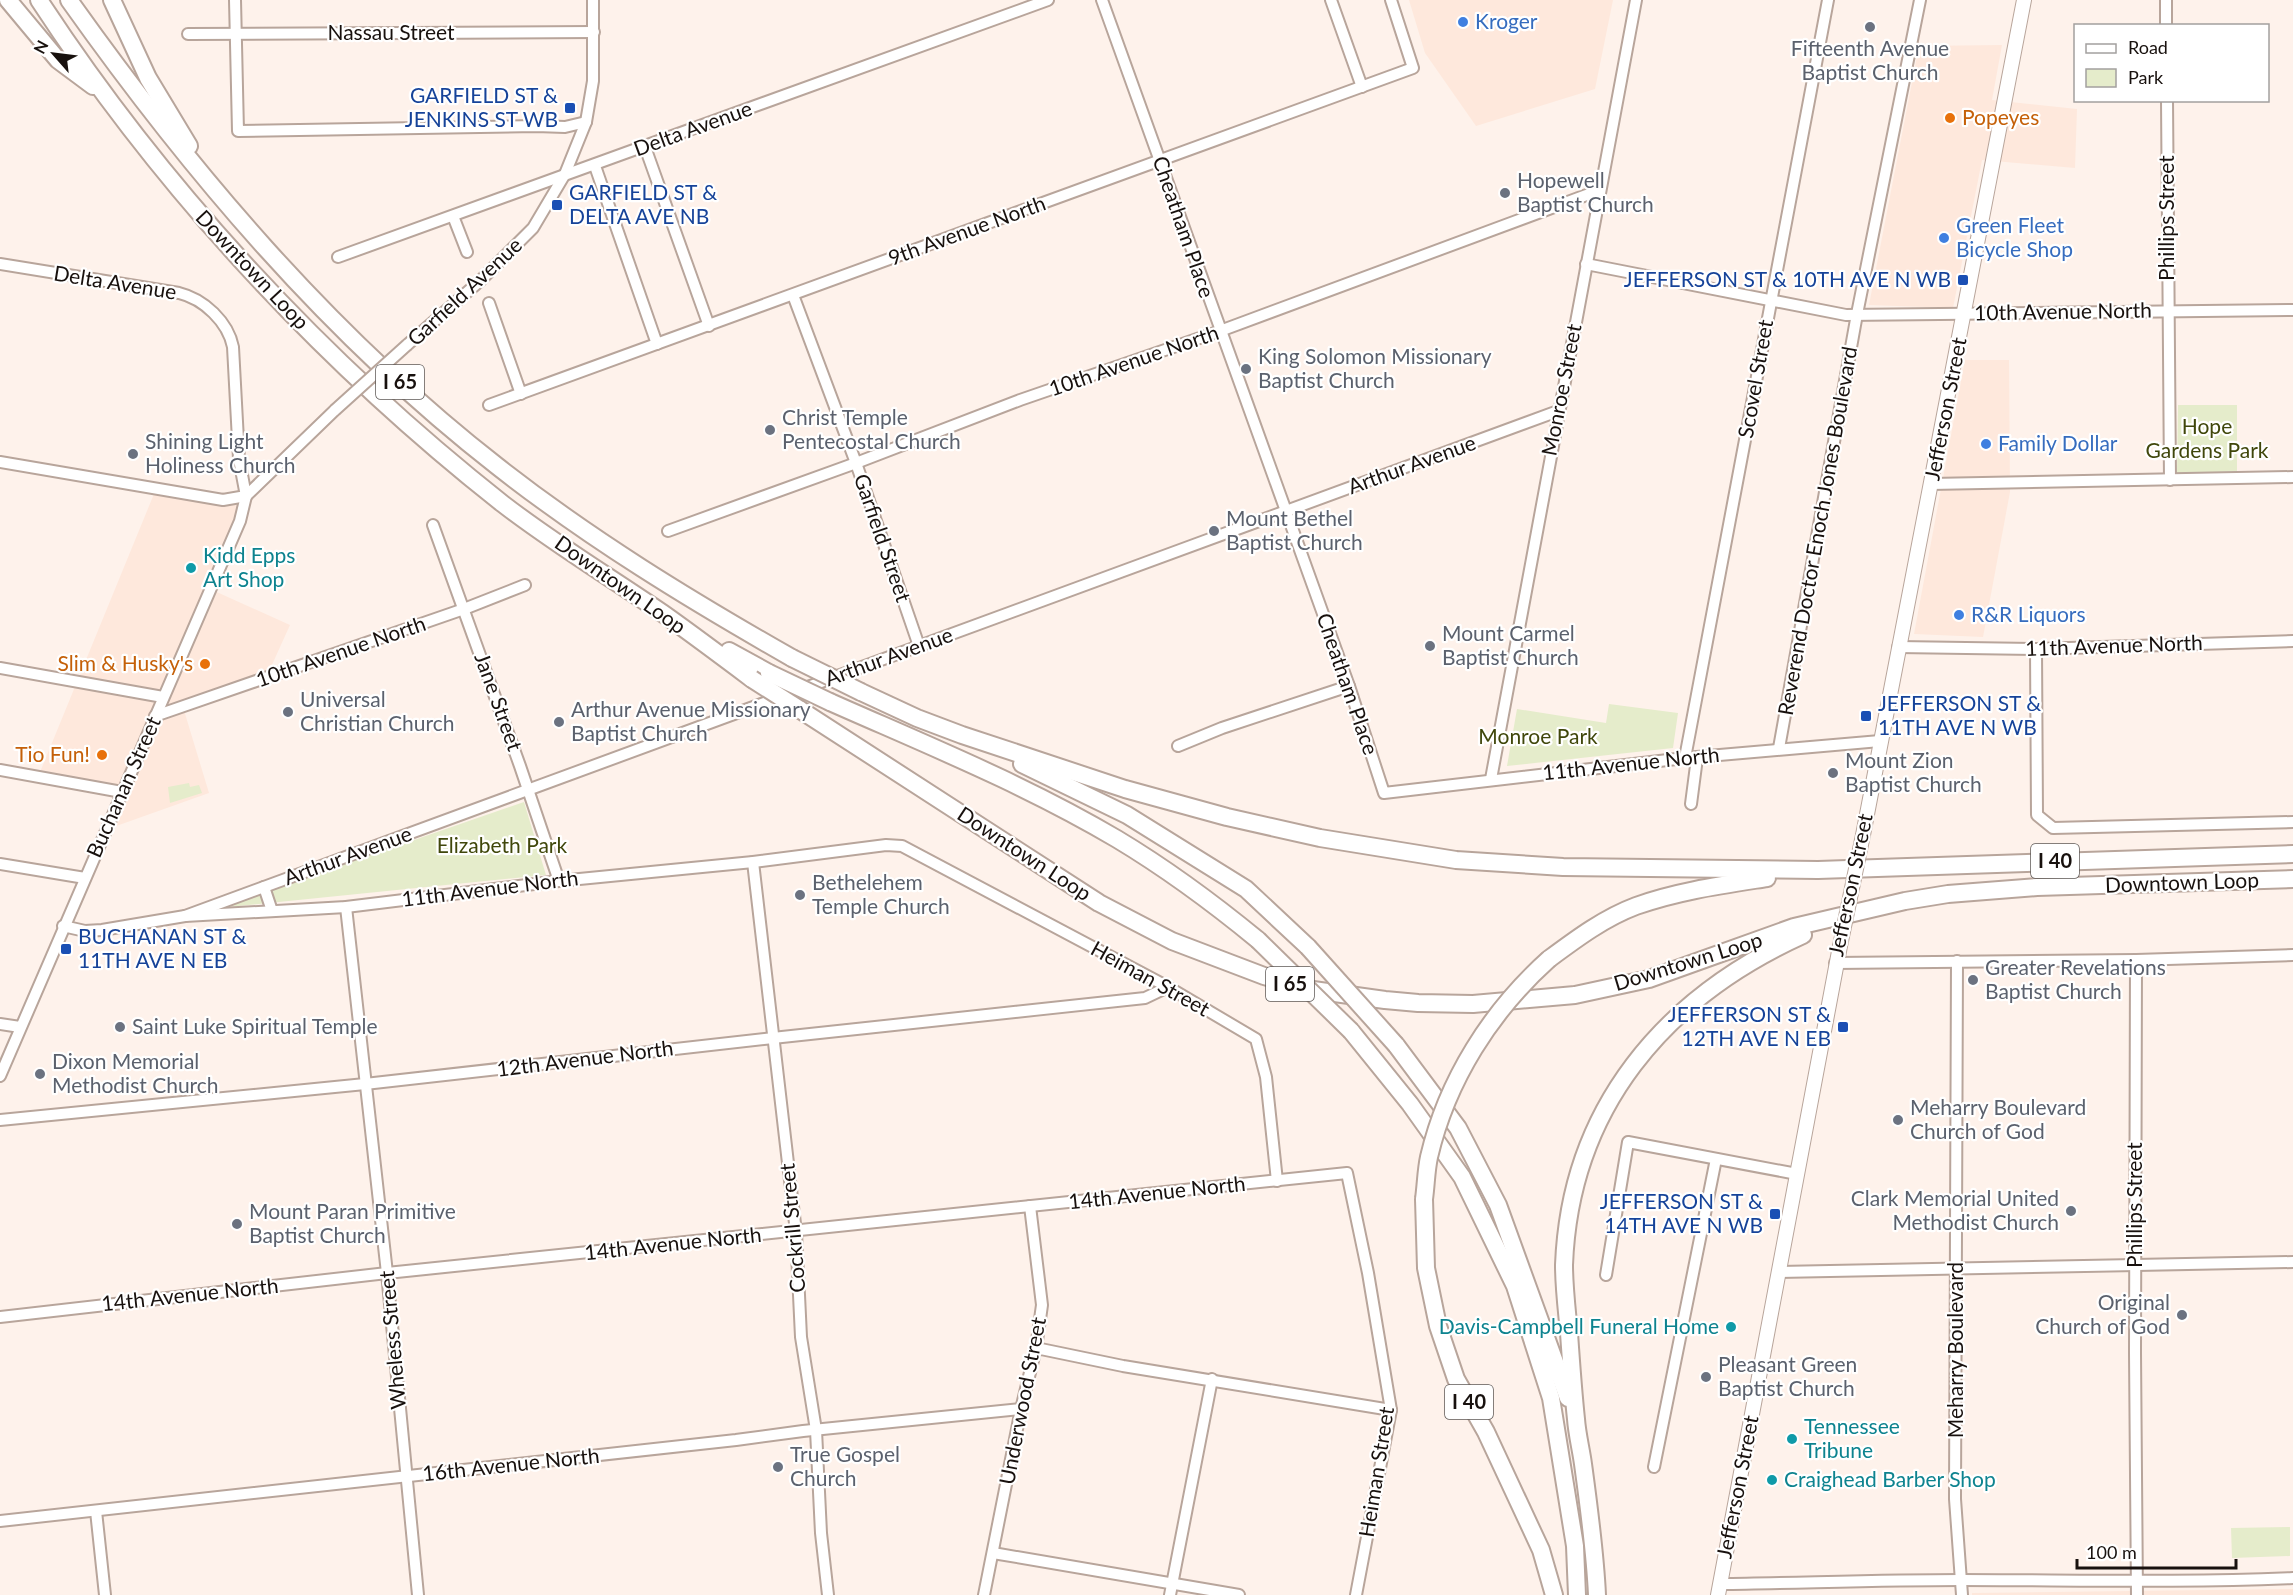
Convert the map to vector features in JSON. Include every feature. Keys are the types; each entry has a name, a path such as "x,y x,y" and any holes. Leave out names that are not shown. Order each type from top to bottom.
{"highway":[{"path":"8,0 58,60 107,96"},
{"name":"Downtown Loop","path":"39,0 107,96 198,212 250,270 382,402 506,505 668,617 752,679 1099,903 1202,954 1313,990 1418,1003 1473,1004 1564,996 1649,979 1794,927 1948,894 2026,888 2293,879"},
{"name":"Downtown Loop","path":"69,0 125,79 222,201 296,283 409,391 496,466 641,569 698,605 792,658 917,718 1125,789 1216,814 1320,838 1456,860 1563,867 1818,870 2293,854"},
{"path":"112,0 148,78 222,201"},
{"path":"668,617 769,674 1039,796 1118,839 1194,888 1258,940 1351,1031 1410,1104 1462,1177 1515,1286 1551,1398 1575,1546 1577,1595"},
{"path":"962,735 1127,815 1246,889 1308,947 1396,1044 1458,1128 1498,1205 1576,1421"},
{"name":"I 40","path":"1554,1595 1541,1550 1486,1432 1456,1379 1438,1326 1426,1268 1424,1199 1428,1160 1441,1113 1463,1068 1490,1023 1524,981 1586,932 1634,907 1690,890 1818,870"},
{"path":"1597,1595 1590,1512 1576,1421 1564,1267 1574,1189 1589,1144 1606,1105 1637,1059 1664,1028 1699,996 1776,947 1842,917"}],"main road":[{"name":"Jefferson Street","path":"1719,1589 1835,963 1863,835 2024,0"}],"street":[{"path":"235,0 238,131 565,127 586,122"},
{"path":"566,174 586,122 593,81 593,0"},
{"name":"Delta Avenue","path":"338,257 566,174 595,166 1048,0"},
{"name":"Cheatham Place","path":"1102,0 1348,686 1384,793"},
{"path":"1331,0 1362,87"},
{"name":"9th Avenue North","path":"489,405 1413,68 1391,0"},
{"name":"Monroe Street","path":"1491,780 1636,0"},
{"name":"Scovel Street","path":"1685,758 1828,0"},
{"name":"Reverend Doctor Enoch Jones Boulevard","path":"1779,748 1857,314 1920,0"},
{"path":"2166,0 2166,24"},
{"name":"Nassau Street","path":"188,34 594,32"},
{"name":"Phillips Street","path":"2167,102 2170,480"},
{"path":"645,147 709,326"},
{"path":"595,166 657,344"},
{"name":"Garfield Avenue","path":"246,496 335,410 481,280 533,228 566,174"},
{"name":"10th Avenue North","path":"668,531 856,463 1020,400 1220,332 1600,190"},
{"path":"453,216 467,252"},
{"name":"Delta Avenue","path":"0,264 179,293 197,300 211,311 231,336 234,347 239,459 246,496"},
{"name":"10th Avenue North","path":"1586,264 1846,315 2293,310"},
{"name":"Garfield Street","path":"793,295 856,463 919,646"},
{"path":"489,303 521,394"},
{"name":"Arthur Avenue","path":"185,916 1558,411"},
{"path":"0,462 223,500 246,496"},
{"path":"1931,484 2293,477"},
{"name":"Buchanan Street","path":"0,1076 240,521 246,496"},
{"name":"Jane Street","path":"433,525 529,790 559,881"},
{"name":"10th Avenue North","path":"155,716 464,609 525,585"},
{"name":"11th Avenue North","path":"1898,647 2036,649 2293,641"},
{"path":"2036,649 2037,815 2053,828 2293,822"},
{"path":"0,668 164,697"},
{"path":"1178,746 1222,728 1348,686"},
{"name":"11th Avenue North","path":"1384,793 1779,748 1880,741"},
{"path":"1691,804 1697,758"},
{"path":"0,770 122,792"},
{"name":"11th Avenue North","path":"63,926 85,931 102,930 185,916 346,907 886,845 902,846 916,852"},
{"name":"Heiman Street","path":"916,852 1168,987 1256,1038 1266,1077 1277,1181"},
{"name":"Cockrill Street","path":"753,862 796,1232 801,1337 816,1430 821,1533 828,1595"},
{"path":"0,864 85,878"},
{"path":"264,887 272,911"},
{"name":"Wheless Street","path":"346,907 387,1273 418,1595"},
{"path":"1835,963 2136,960 2293,954"},
{"name":"Phillips Street","path":"2136,960 2137,1595"},
{"name":"Meharry Boulevard","path":"1957,961 1955,1499 1962,1595"},
{"name":"12th Avenue North","path":"0,1120 365,1084 1145,998 1168,987"},
{"path":"0,1024 21,1027"},
{"path":"1606,1275 1628,1142 1797,1174"},
{"path":"1654,1467 1716,1159"},
{"name":"Heiman Street","path":"1347,1173 1368,1273 1391,1410 1356,1595"},
{"name":"14th Avenue North","path":"0,1317 387,1273 1347,1173"},
{"name":"Underwood Street","path":"984,1595 1021,1409 1036,1348 1042,1305 1030,1206"},
{"path":"1779,1272 2293,1262"},
{"path":"1036,1348 1123,1366 1391,1410"},
{"path":"1171,1590 1212,1379"},
{"name":"16th Avenue North","path":"0,1521 1021,1409"},
{"path":"96,1511 105,1595"},
{"path":"993,1553 1171,1590 1239,1595"},
{"path":"1719,1589 1962,1580 2224,1581 2293,1578"}],"shaded area":[{"path":"1409,0 1613,0 1595,89 1476,126 1425,53"},
{"path":"2002,45 1992,100 2077,109 2075,168 1982,160 1953,308 1869,305 1919,46"},
{"path":"1965,360 2009,360 2010,492 1983,637 1914,634"},
{"path":"156,489 223,500 246,496 210,589 290,625 266,678 183,707 209,793 105,830 121,793 38,777"},
{"path":"2293,1589 2293,1595 1972,1595 1972,1593"}],"green space":[{"name":"Hope Gardens Park","path":"2178,405 2237,405 2237,473 2177,473"},
{"name":"Monroe Park","path":"1609,704 1678,713 1673,748 1507,766 1517,709 1606,723"},
{"path":"189,783 190,787 199,785 202,793 170,803 168,787"},
{"name":"Elizabeth Park","path":"524,802 546,875 218,908"},
{"path":"2290,1527 2290,1556 2232,1558 2231,1528"}],"place":[{"name":"Kroger","path":"1463,22"},
{"name":"Fifteenth Avenue Baptist Church","path":"1870,27"},
{"name":"GARFIELD ST & JENKINS ST WB","path":"570,108"},
{"name":"Popeyes","path":"1950,118"},
{"name":"Hopewell Baptist Church","path":"1505,193"},
{"name":"GARFIELD ST & DELTA AVE NB","path":"557,205"},
{"name":"Green Fleet Bicycle Shop","path":"1944,238"},
{"name":"JEFFERSON ST & 10TH AVE N WB","path":"1963,280"},
{"name":"King Solomon Missionary Baptist Church","path":"1246,369"},
{"name":"Christ Temple Pentecostal Church","path":"770,430"},
{"name":"Family Dollar","path":"1986,444"},
{"name":"Shining Light Holiness Church","path":"133,454"},
{"name":"Mount Bethel Baptist Church","path":"1214,531"},
{"name":"Kidd Epps Art Shop","path":"191,568"},
{"name":"R&R Liquors","path":"1959,615"},
{"name":"Mount Carmel Baptist Church","path":"1430,646"},
{"name":"Slim & Husky's","path":"205,664"},
{"name":"Universal Christian Church","path":"288,712"},
{"name":"JEFFERSON ST & 11TH AVE N WB","path":"1866,716"},
{"name":"Arthur Avenue Missionary Baptist Church","path":"559,722"},
{"name":"Tio Fun!","path":"102,755"},
{"name":"Mount Zion Baptist Church","path":"1833,773"},
{"name":"Bethelehem Temple Church","path":"800,895"},
{"name":"BUCHANAN ST & 11TH AVE N EB","path":"66,949"},
{"name":"Greater Revelations Baptist Church","path":"1973,980"},
{"name":"Saint Luke Spiritual Temple","path":"120,1027"},
{"name":"JEFFERSON ST & 12TH AVE N EB","path":"1843,1027"},
{"name":"Dixon Memorial Methodist Church","path":"40,1074"},
{"name":"Meharry Boulevard Church of God","path":"1898,1120"},
{"name":"Clark Memorial United Methodist Church","path":"2071,1211"},
{"name":"JEFFERSON ST & 14TH AVE N WB","path":"1775,1214"},
{"name":"Mount Paran Primitive Baptist Church","path":"237,1224"},
{"name":"Original Church of God","path":"2182,1315"},
{"name":"Davis-Campbell Funeral Home","path":"1731,1327"},
{"name":"Pleasant Green Baptist Church","path":"1706,1377"},
{"name":"Tennessee Tribune","path":"1792,1439"},
{"name":"True Gospel Church","path":"778,1467"},
{"name":"Craighead Barber Shop","path":"1772,1480"}]}
